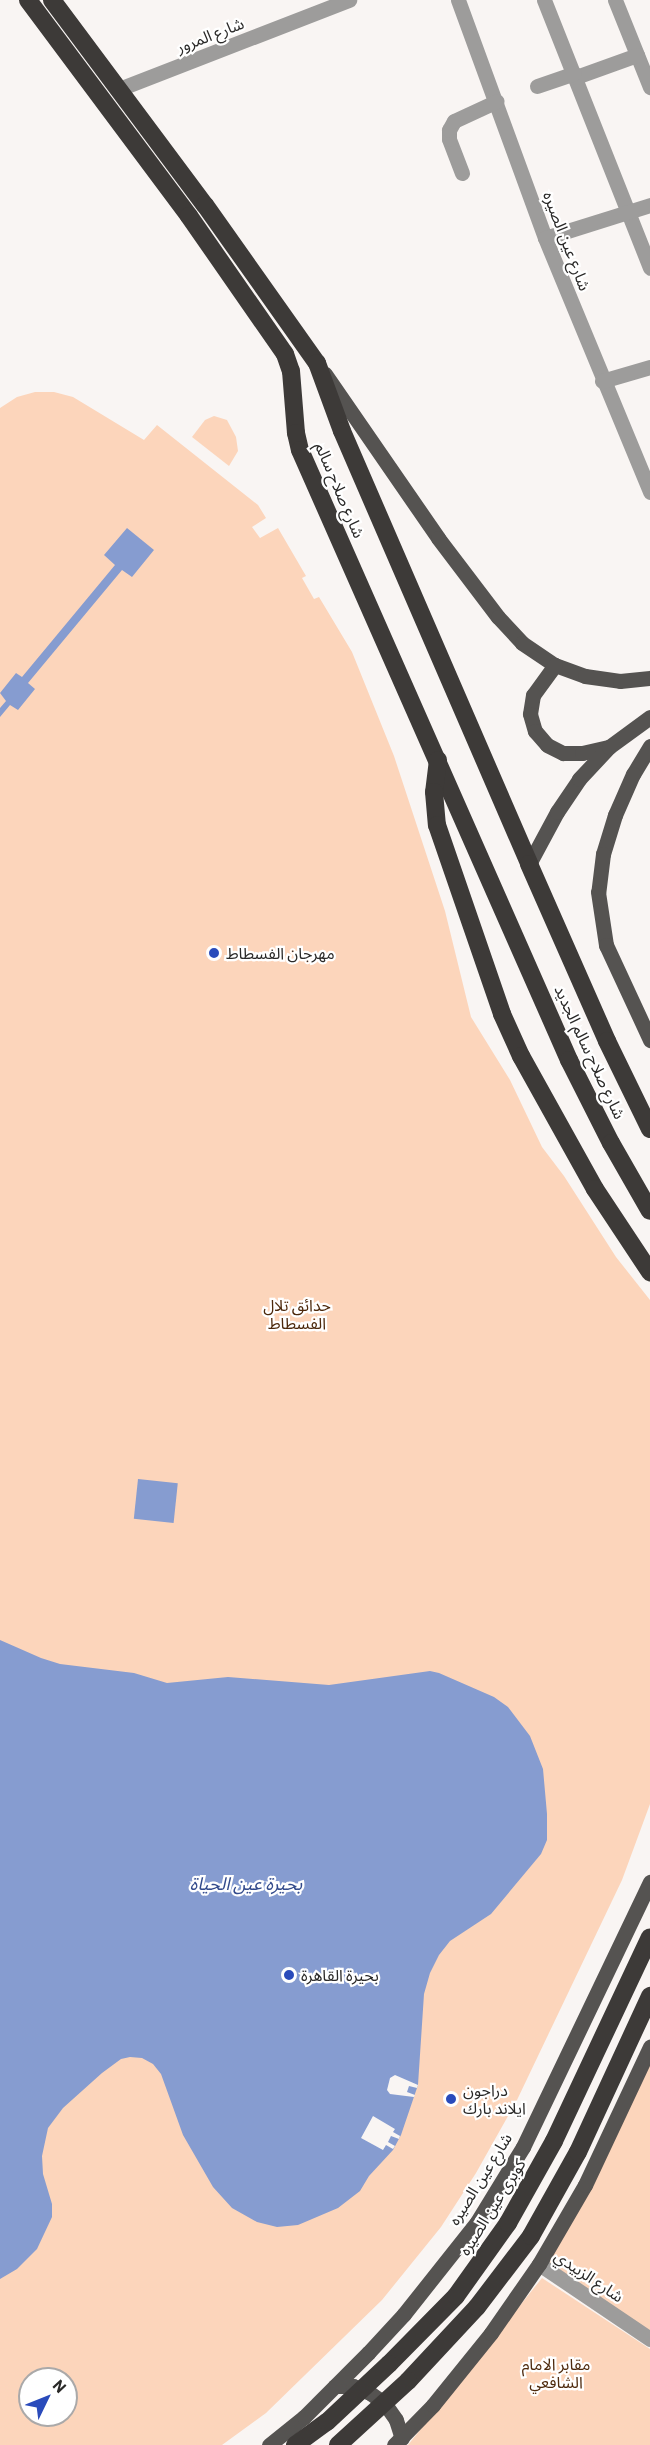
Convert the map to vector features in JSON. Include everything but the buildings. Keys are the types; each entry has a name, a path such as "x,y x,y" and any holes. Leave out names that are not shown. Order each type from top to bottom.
{"highway":[{"name":"شارع صلاح سالم","path":"28,0 189,216 285,354 291,371 296,433 300,450 503,904"},
{"name":"شارع صلاح سالم","path":"52,0 317,363 342,431 539,886"},
{"path":"438,760 434,792 437,825 502,1014 521,1056 595,1189 650,1272"},
{"name":"شارع صلاح سالم الجديد","path":"539,886 607,1041 650,1129"},
{"name":"شارع صلاح سالم الجديد","path":"503,904 590,1103 650,1211"},
{"name":"كوبرى عين الصيره","path":"296,2445 327,2422 425,2330 485,2259 533,2182 650,1937"},
{"path":"338,2445 443,2346 477,2307 531,2236 578,2152 650,1996"}],"main road":[{"name":"شارع صلاح سالم","path":"317,363 438,538 498,616 522,643 555,665 603,680 650,678"},
{"path":"555,665 537,687 530,705 531,723 540,739 563,753 582,753 609,747"},
{"path":"529,864 567,795 609,747 650,717"},
{"path":"650,746 633,774 615,815 603,854 598,892 606,945 650,1040"},
{"name":"شارع عين الصيره","path":"269,2445 304,2417 404,2313 482,2213 523,2147 650,1882"},
{"path":"398,2442 433,2405 491,2334 539,2264 585,2185 650,2046"},
{"path":"335,2386 353,2386 370,2393 385,2404 396,2420 398,2442"}],"street":[{"name":"شارع المرور","path":"119,89 314,6 349,0"},
{"name":"شارع عين الصيره","path":"458,0 497,100 545,238 602,381 650,492"},
{"path":"544,0 650,268"},
{"path":"615,0 650,87"},
{"path":"537,86 575,75 650,45"},
{"path":"462,173 449,139 449,130 454,121 497,100"},
{"path":"545,238 650,205"},
{"path":"602,381 650,367"},
{"name":"شارع الزبيدي","path":"539,2264 650,2338"}],"green space":[{"name":"حدائق تلال الفسطاط","path":"35,392 54,392 73,397 144,440 157,425 258,505 266,518 252,527 260,538 278,528 306,576 302,578 314,599 319,597 352,652 394,756 445,911 471,1017 510,1080 542,1147 564,1176 616,1257 650,1300 650,1804 622,1880 517,2100 476,2173 441,2227 382,2300 266,2413 222,2445 0,2445 0,408 17,397"},
{"path":"214,416 227,420 236,437 238,451 229,466 192,437 205,420"},
{"path":"650,2043 650,2332 547,2261"},
{"name":"مقابر الامام الشافعي","path":"542,2278 650,2349 650,2445 408,2445"}],"water":[{"path":"127,528 154,550 132,577 122,570 28,683 35,689 18,710 10,705 0,717 0,708 6,701 0,693 16,673 22,677 115,565 104,555"},
{"path":"138,1479 178,1483 174,1523 134,1519"},
{"name":"بحيرة عين الحياة","path":"0,1640 60,1664 134,1673 167,1683 228,1677 329,1685 430,1671 494,1697 508,1707 530,1736 543,1769 547,1840 541,1854 491,1914 450,1941 439,1955 430,1973 424,1994 418,2085 401,2135 393,2150 369,2176 360,2191 338,2208 298,2225 277,2227 257,2222 232,2208 213,2187 183,2135 161,2074 153,2064 142,2058 130,2057 121,2059 102,2073 63,2108 48,2128 42,2156 43,2174 52,2204 52,2217 37,2249 17,2269 0,2279"}],"pier":[{"path":"395,2075 418,2085 417,2088 409,2086 407,2092 415,2095 414,2097 390,2094 387,2090 390,2078"},
{"path":"373,2116 395,2129 393,2132 400,2136 399,2139 391,2136 388,2142 395,2146 393,2149 386,2145 383,2150 361,2138"}],"place":[{"name":"مهرجان الفسطاط","path":"214,953"},
{"name":"بحيرة القاهرة","path":"289,1975"},
{"name":"دراجون ايلاند بارك","path":"451,2099"}]}
